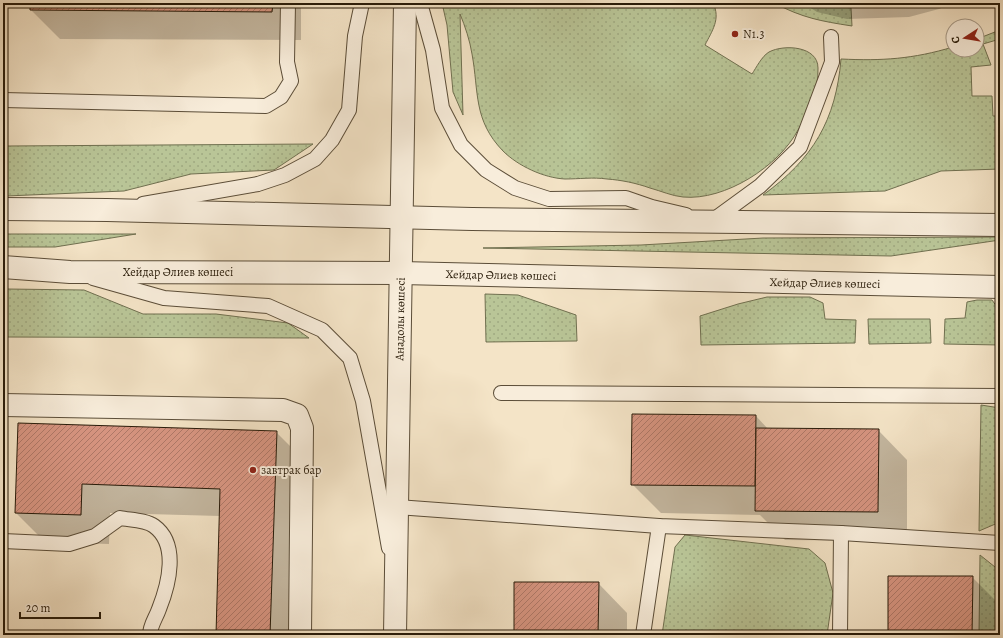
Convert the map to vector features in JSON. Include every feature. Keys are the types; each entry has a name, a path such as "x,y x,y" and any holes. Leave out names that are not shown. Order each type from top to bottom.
{"street":[{"name":"Анадолы көшесі","path":"395,635 405,3"},
{"path":"3,209 1000,225"},
{"name":"Хейдар Әлиев көшесі","path":"3,267 70,272 401,273 1000,287"},
{"path":"3,405 283,410 297,414 302,428 300,635"}],"lane":[{"path":"3,100 266,106 281,97 291,81 287,62 288,3"},
{"path":"107,210 258,184 285,175 315,159 332,140 349,110 355,36 362,3"},
{"path":"420,3 433,50 442,108 461,145 486,170 515,188 549,199 626,198 652,207 712,221 760,186 800,147 832,62 831,37"},
{"path":"70,272 164,298 268,306 322,330 345,352 350,358 363,401 396,590"},
{"path":"501,393 1000,396"},
{"path":"397,507 659,526 841,533 1000,543"},
{"path":"3,541 69,544 95,536 120,518 153,525 166,540 171,566 160,608 150,628 150,635"},
{"path":"643,635 659,526"},
{"path":"840,635 841,533"}],"green space":[{"path":"442,3 713,3 716,20 713,30 705,45 752,74 766,54 775,49 791,48 806,51 817,61 817,84 802,123 789,143 778,156 764,168 733,187 699,197 683,197 618,180 596,178 557,178 540,174 516,162 503,151 486,128 479,105 470,44 460,14 463,115 453,92 447,25"},
{"path":"774,3 816,3 851,8 852,26 812,18"},
{"path":"1000,30 1000,39 985,43 985,36"},
{"path":"945,49 945,58 985,58 985,49 991,65 971,67 972,96 992,96 993,116 1000,116 1000,169 941,171 885,191 763,195 796,167 819,136 834,101 841,59 870,60 911,57"},
{"path":"313,144 274,170 191,174 124,191 6,196 7,146"},
{"path":"3,234 136,234 55,247 3,247"},
{"path":"1000,237 1000,240 891,256 483,248 641,245 763,238"},
{"path":"7,289 84,290 143,314 216,314 288,323 309,338 4,337"},
{"path":"485,294 518,295 576,315 577,341 486,342"},
{"path":"767,297 810,297 823,303 825,319 856,320 855,343 701,345 700,316"},
{"path":"992,300 1000,311 1000,345 944,344 945,319 965,318 967,302"},
{"path":"868,319 930,319 931,343 869,344"},
{"path":"981,405 1000,408 1000,522 979,531"},
{"path":"685,535 809,549 825,563 833,593 827,635 662,635 675,547"},
{"path":"980,555 1000,571 1000,635 979,635"}],"building":[{"path":"30,3 273,3 272,12 30,10"},
{"path":"632,414 756,415 755,486 631,485"},
{"path":"18,423 277,431 270,635 216,635 220,489 82,484 81,515 15,513"},
{"path":"756,428 879,429 878,512 755,511"},
{"path":"888,576 973,576 972,635 888,635"},
{"path":"514,582 599,582 598,635 514,635"}],"place":[{"name":"N1.3","path":"735,34"},
{"name":"завтрак бар","path":"253,470"}]}
